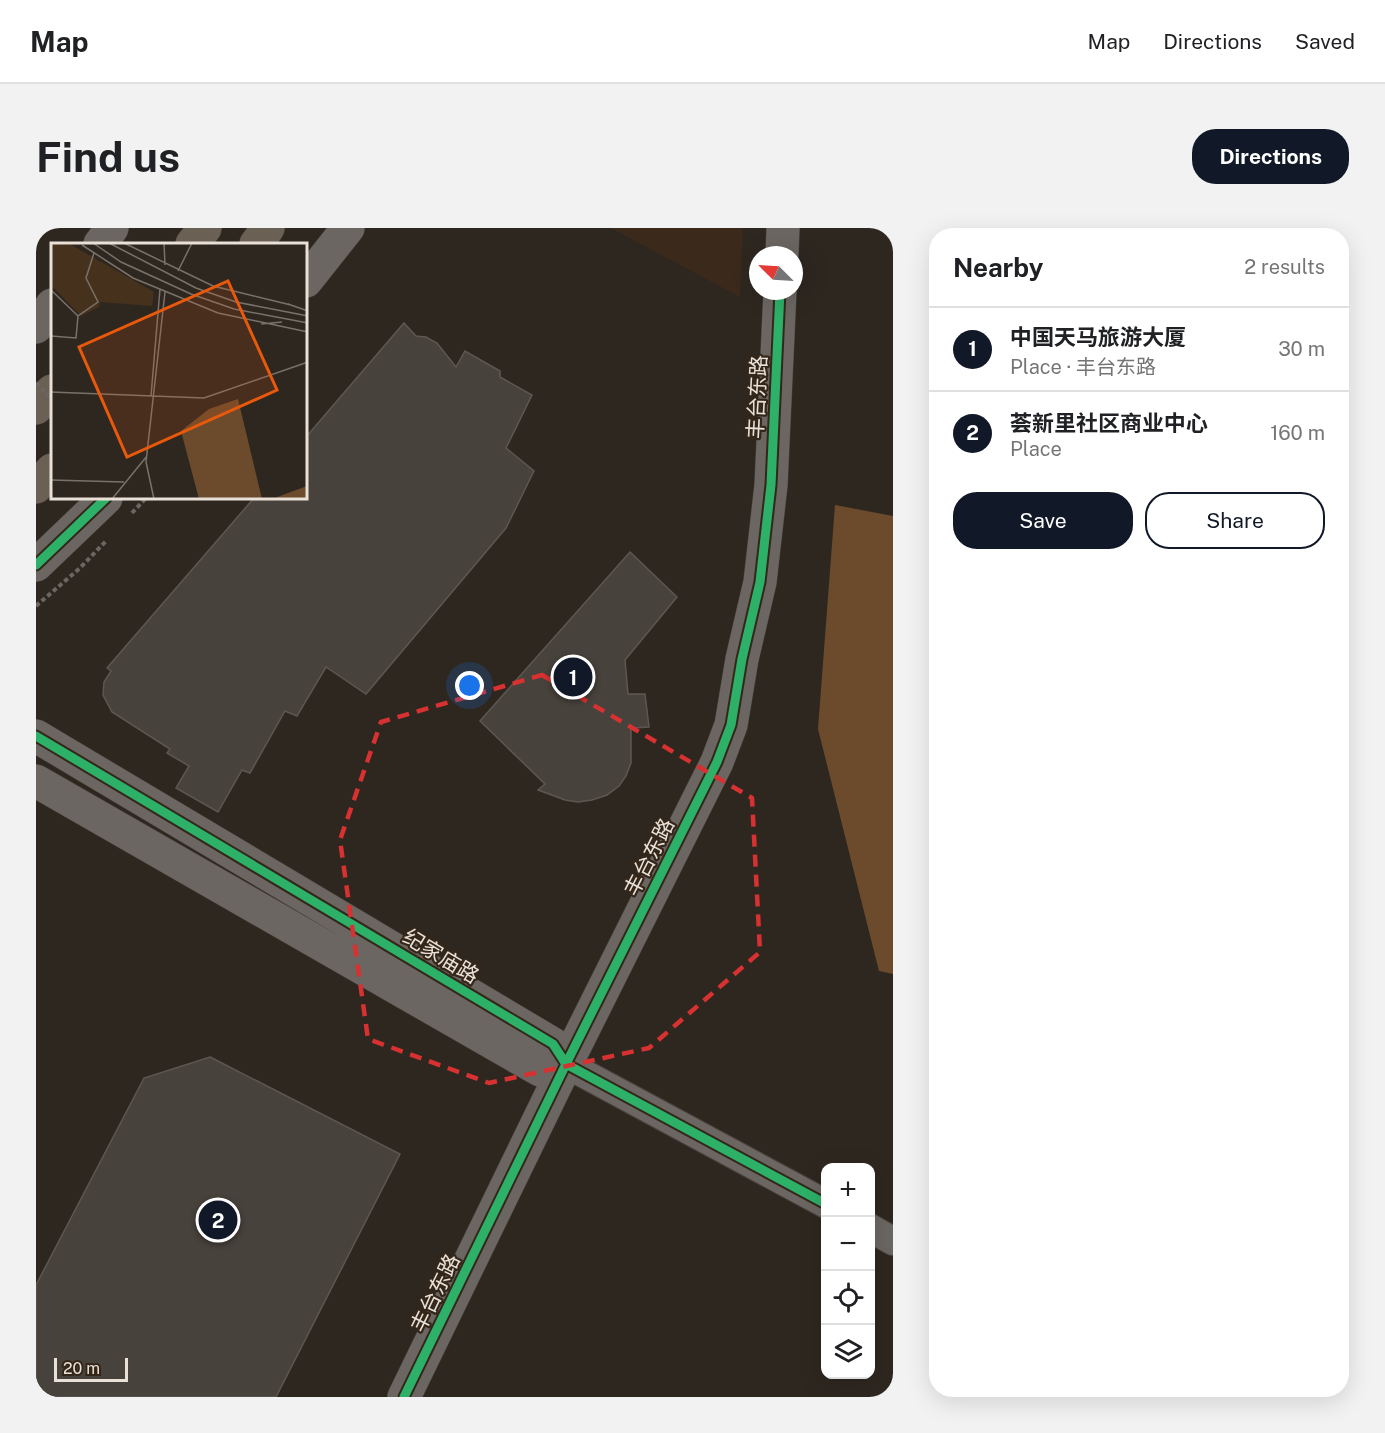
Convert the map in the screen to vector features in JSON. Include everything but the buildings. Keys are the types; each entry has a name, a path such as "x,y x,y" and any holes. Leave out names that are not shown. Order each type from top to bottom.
{"highway":[{"path":"193,243 206,228"},
{"path":"257,243 268,228"},
{"path":"36,408 51,392"},
{"path":"36,487 51,471"}],"street":[{"path":"101,243 112,228"},
{"path":"308,278 348,228"},
{"path":"782,246 783,228"},
{"name":"丰台东路","path":"380,1397 553,1060 717,762 731,725 742,659 760,582 771,485 780,300"},
{"path":"36,327 51,306"},
{"path":"36,565 104,500"},
{"name":"纪家庙路","path":"36,736 553,1060"},
{"name":"纪家庙路","path":"36,781 821,1202"},
{"name":"丰台东路","path":"404,1397 553,1060"},
{"path":"875,1231 893,1241"}],"path":[{"path":"36,383 51,398"},
{"path":"36,606 80,568"}],"highlighted area":[{"path":"542,675 752,798 760,952 649,1048 489,1083 368,1039 340,840 381,722"}],"shaded area":[{"path":"611,228 743,228 740,297"},
{"path":"835,505 893,516 893,974 879,971 818,729"}],"cycle path":[{"path":"404,1397 566,1064 717,762 731,725 742,659 760,582 771,485 780,300"},
{"path":"36,565 104,500"},
{"path":"36,736 553,1044 566,1064 821,1201"}],"place":[{"name":"中国天马旅游大厦","path":"573,677"},
{"name":"荟新里社区商业中心","path":"218,1220"}]}
